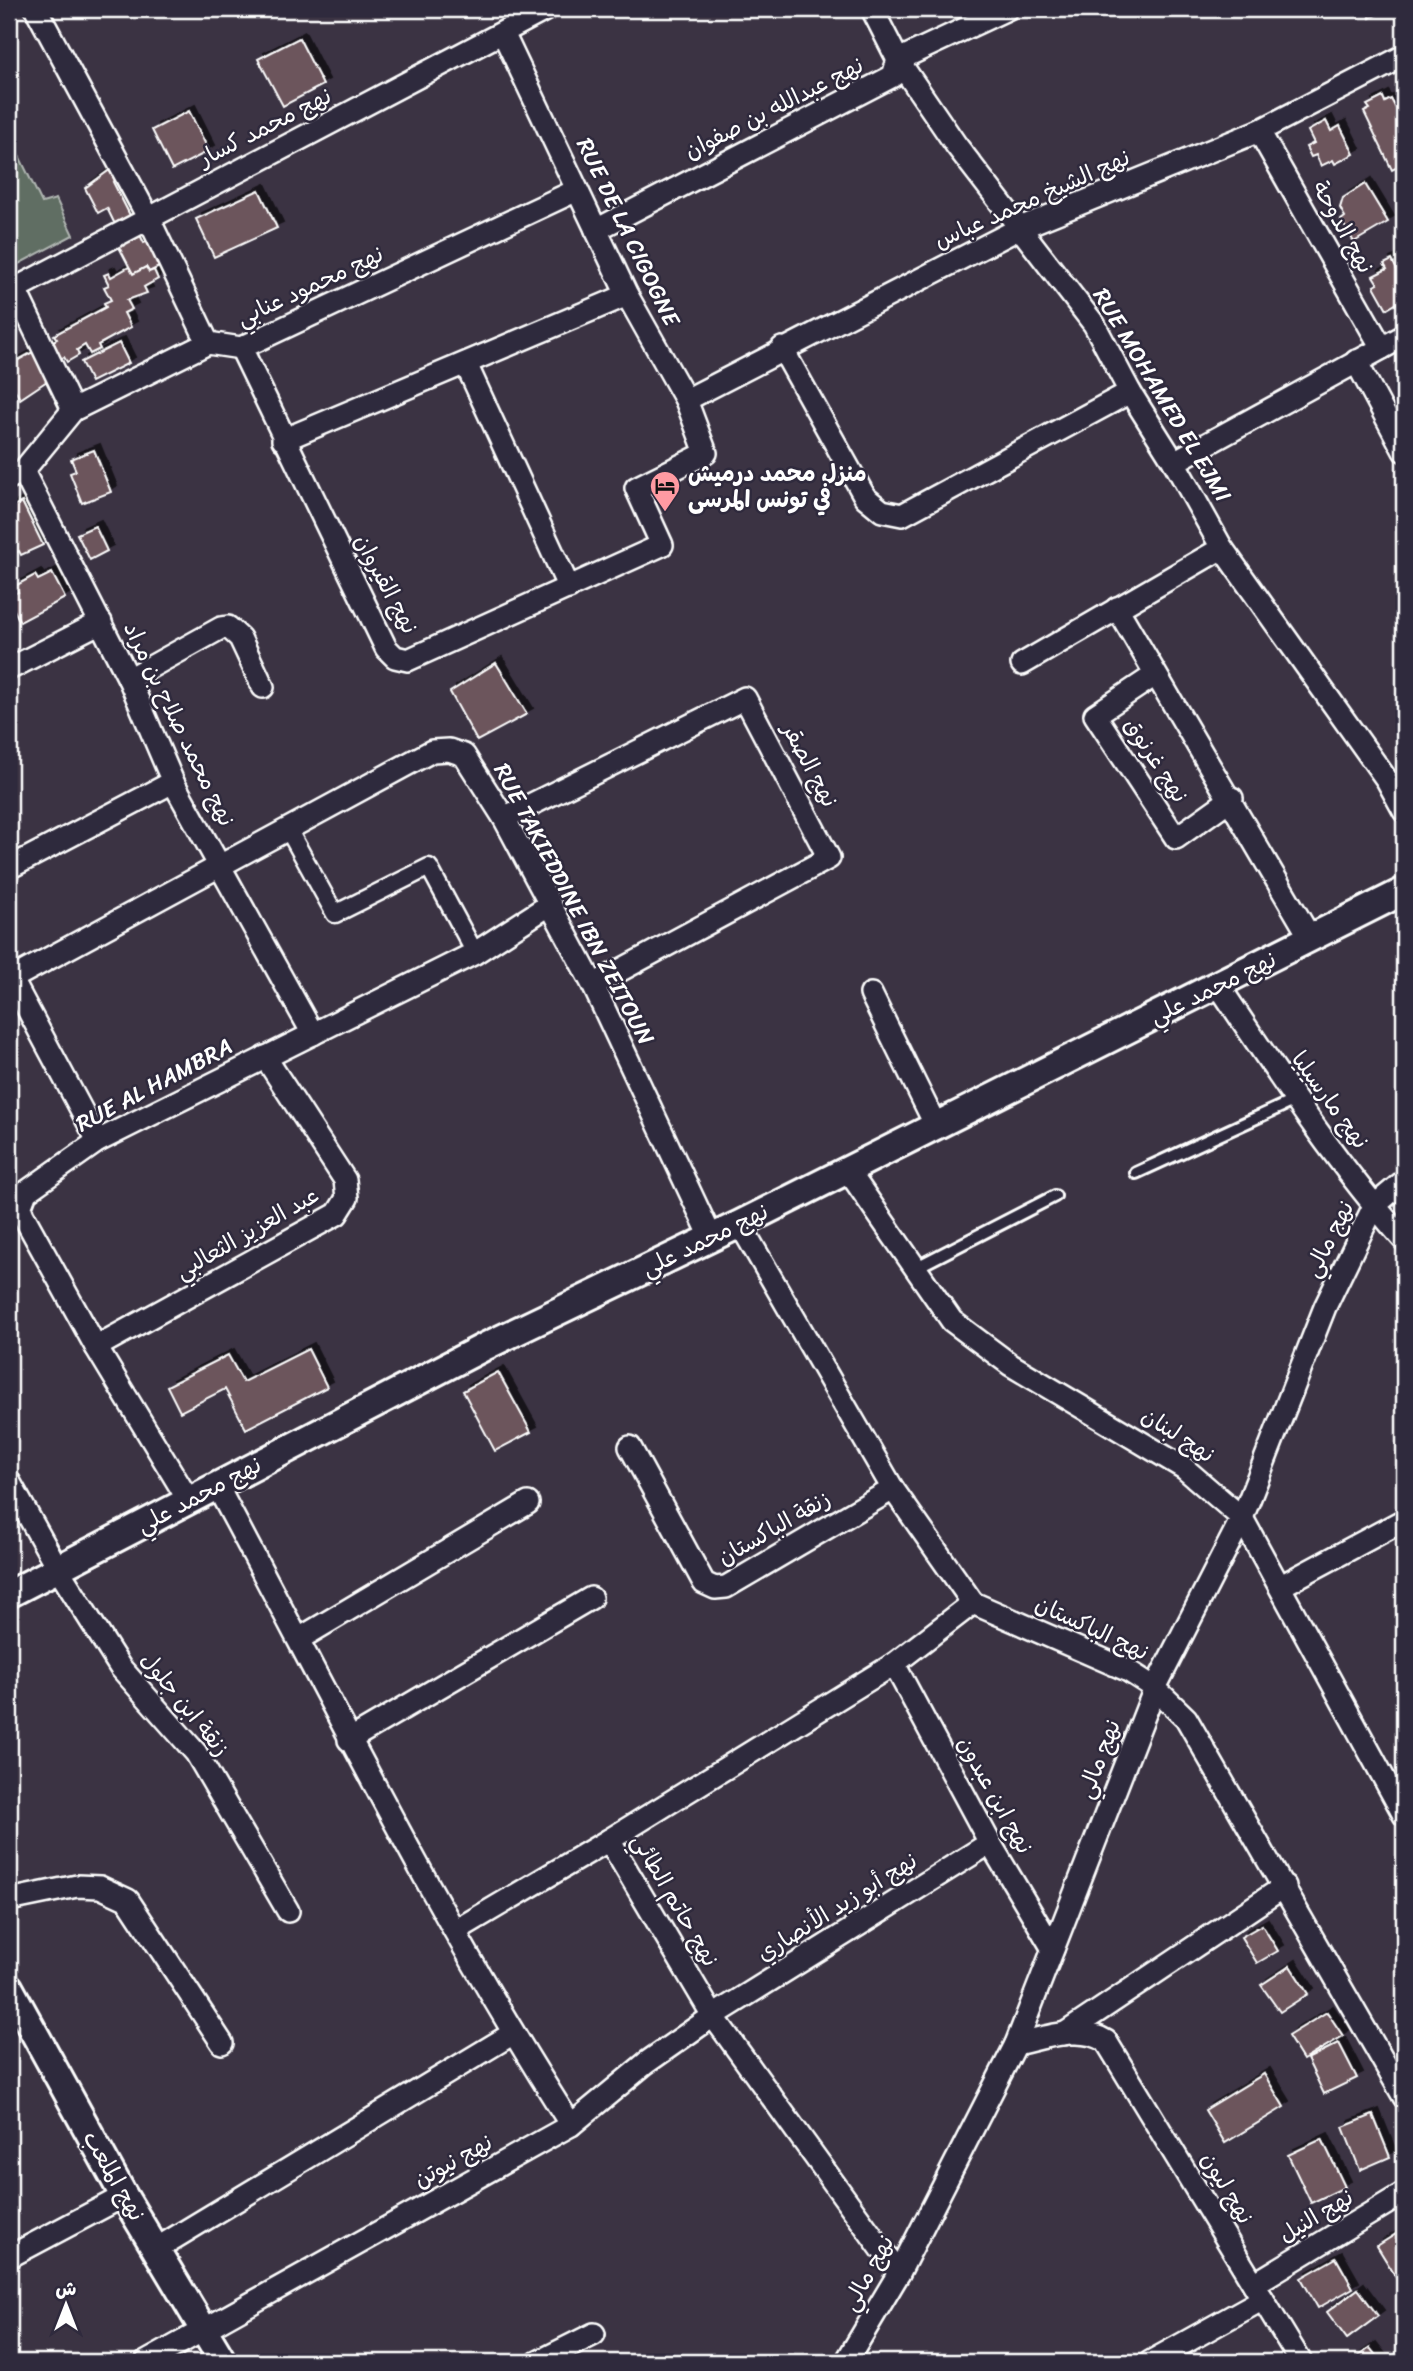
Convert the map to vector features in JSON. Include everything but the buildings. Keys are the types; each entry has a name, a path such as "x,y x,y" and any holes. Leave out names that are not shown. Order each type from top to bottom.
{"street":[{"path":"16,474 73,410 208,342 148,217 36,9"},
{"name":"نهج محمد كسار","path":"12,291 547,9"},
{"name":"RUE MOHAMED EL EJMI","path":"872,9 898,60 956,145 1094,324 1130,392 1174,462 1222,548 1387,780 1404,811"},
{"name":"نهج عبدالله بن صفوان","path":"596,230 893,76 898,60 1007,9"},
{"name":"RUE DE LA CIGOGNE","path":"503,33 627,295 685,400 706,453"},
{"name":"نهج الشيخ محمد عباس","path":"685,400 1020,228 1259,131 1404,56"},
{"name":"نهج الدوحة","path":"1259,131 1382,348"},
{"name":"نهج محمود عنابي","path":"208,342 241,348 577,190"},
{"path":"12,291 73,410"},
{"path":"284,440 627,295"},
{"path":"1174,462 1404,336"},
{"name":"نهج القيروان","path":"241,348 386,648 395,657 408,660 662,545 636,488 706,453"},
{"path":"782,348 865,497 882,511 902,515 1130,392"},
{"path":"1356,362 1404,451"},
{"path":"466,364 569,588"},
{"name":"نهج محمد صلاح بن مراد","path":"16,474 101,622 129,679 173,782 313,1034"},
{"path":"1022,664 1222,548"},
{"name":"نهج غرنوق","path":"1118,608 1155,675 1232,798 1311,939"},
{"path":"9,669 101,622"},
{"path":"129,679 221,628 228,627 240,638 263,687"},
{"name":"نهج غرنوق","path":"1155,675 1095,715 1176,838 1232,798"},
{"name":"نهج الصقر","path":"504,818 745,698 829,858 593,985"},
{"name":"RUE TAKIEDDINE IBN ZEITOUN","path":"10,976 221,868 432,751 449,750 464,755 504,818 593,985 711,1237"},
{"path":"9,868 173,782"},
{"path":"289,831 335,914 429,867 475,953"},
{"name":"نهج محمد علي","path":"9,1594 486,1346 740,1224 1404,891"},
{"name":"RUE AL HAMBRA","path":"189,1501 96,1348 20,1208 26,1192 98,1141 475,953 549,905"},
{"path":"10,976 98,1141"},
{"name":"نهج مارسيليا","path":"1219,986 1295,1100 1374,1206 1404,1240"},
{"path":"872,994 935,1124"},
{"name":"عبد العزيز الثعالبي","path":"96,1348 337,1214 347,1198 345,1180 265,1057"},
{"name":"نهج لبنان","path":"847,1169 952,1321 1012,1365 1184,1468 1242,1518 1404,1815"},
{"name":"نهج مالي","path":"858,2357 1016,2044 1155,1688 1242,1518 1325,1307 1374,1206 1404,1181"},
{"path":"740,1224 893,1489 973,1603"},
{"name":"زنقة الباكستان","path":"629,1447 704,1583 715,1588 726,1587 893,1489"},
{"name":"زنقة ابن جلول","path":"9,1481 58,1569 120,1667 196,1753 288,1910"},
{"path":"217,1486 299,1639 349,1740 512,2034 571,2125"},
{"path":"299,1639 528,1503"},
{"path":"1281,1586 1404,1520"},
{"path":"349,1740 591,1598"},
{"name":"نهج حاتم الطائي","path":"899,2273 713,2016 608,1840 894,1664 973,1603"},
{"name":"نهج الباكستان","path":"973,1603 1127,1670 1155,1688 1186,1718 1404,2097"},
{"name":"نهج ابن عبدون","path":"894,1664 990,1843 1053,1949"},
{"path":"455,1931 608,1840"},
{"name":"نهج أبو زيد الأنصاري","path":"713,2016 990,1843"},
{"path":"9,1900 77,1886 100,1887 128,1900 222,2043"},
{"path":"1016,2044 1064,2034 1285,1886"},
{"name":"نهج الملعب","path":"9,1987 124,2196 223,2362"},
{"name":"نهج نيوتن","path":"146,2362 571,2125 646,2063 713,2016"},
{"name":"نهج ليون","path":"1064,2034 1087,2033 1106,2041 1301,2362"},
{"path":"156,2249 512,2034"},
{"name":"نهج النيل","path":"1150,2362 1404,2193"},
{"path":"9,2257 124,2196"},
{"path":"538,2362 594,2334"}],"lane":[{"path":"1136,1173 1295,1100"},
{"path":"917,1267 1055,1196"}],"green space":[{"path":"9,135 42,203 56,199 73,235 9,269"}],"place":[{"name":"منزل محمد درميش في تونس المرسى","path":"665,513"}]}
